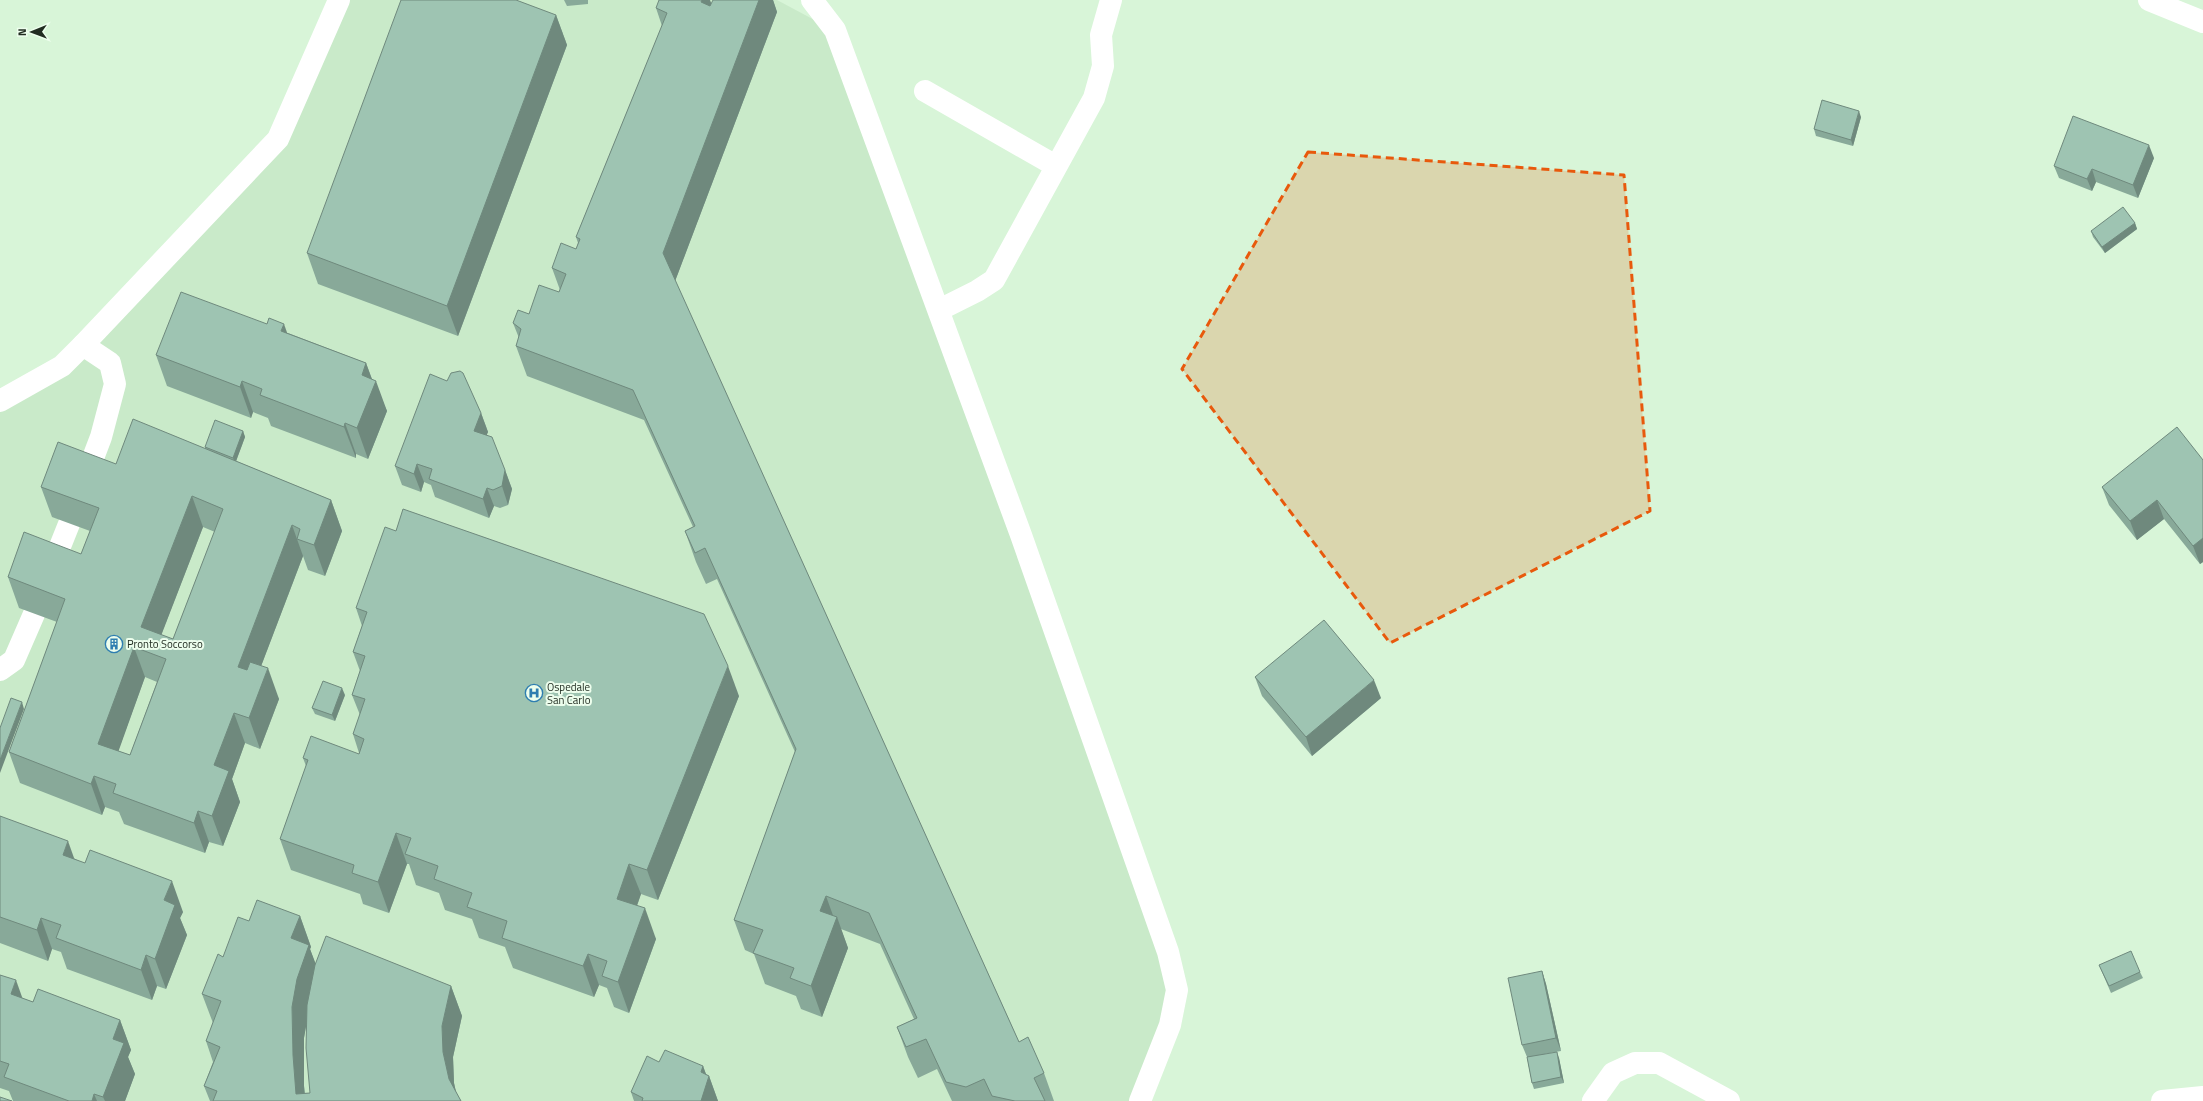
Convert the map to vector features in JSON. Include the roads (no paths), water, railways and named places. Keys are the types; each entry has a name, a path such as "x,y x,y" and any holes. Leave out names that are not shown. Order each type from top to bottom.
{"street":[{"path":"0,401 62,366 83,346 278,139 339,0"},
{"path":"812,0 835,30 1024,542 1168,952 1177,990 1170,1025 1140,1101"},
{"path":"939,310 978,291 994,280 1094,98 1103,66 1101,35 1111,0"},
{"path":"2149,0 2203,22"},
{"path":"924,91 1056,166"},
{"path":"83,346 110,363 116,384 101,437 85,479"},
{"path":"51,569 69,524"},
{"path":"0,670 14,660 34,614"},
{"path":"1593,1101 1613,1073 1635,1064 1659,1063 1729,1101"},
{"path":"2162,1101 2203,1097"}],"place":[{"name":"Pronto Soccorso","path":"114,644"},
{"name":"Ospedale San Carlo","path":"534,693"}]}
